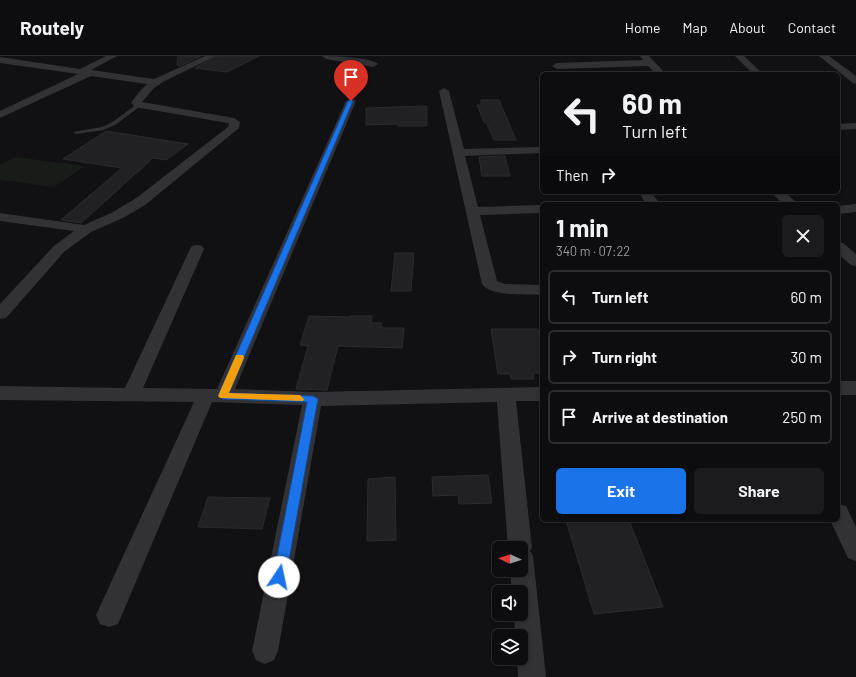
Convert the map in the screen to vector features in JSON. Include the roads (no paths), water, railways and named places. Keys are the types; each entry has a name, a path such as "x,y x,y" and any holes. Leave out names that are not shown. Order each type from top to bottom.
{"street":[{"path":"0,67 25,56"},
{"path":"0,115 85,72 113,56"},
{"path":"0,314 59,249 86,229 118,215 140,202 233,128 235,122 230,120 139,105 136,103 141,94 153,82 212,56"},
{"path":"326,56 374,64"},
{"path":"739,56 756,72"},
{"path":"823,56 856,81"},
{"path":"561,72 554,63 646,59 659,72"},
{"path":"0,60 153,82"},
{"path":"444,91 490,284 503,289 540,290"},
{"path":"109,615 215,396 351,101"},
{"path":"840,127 856,126"},
{"path":"460,153 540,150"},
{"path":"779,194 789,202"},
{"path":"840,210 856,208"},
{"path":"473,211 540,209"},
{"path":"0,217 86,229"},
{"path":"840,248 856,262"},
{"path":"131,394 197,249"},
{"path":"840,388 856,388"},
{"path":"0,393 131,394 313,399 540,394"},
{"path":"506,394 519,541"},
{"path":"266,651 313,399"},
{"path":"840,517 856,551"},
{"path":"523,577 532,677"}],"lane":[{"path":"76,132 103,128 114,124 139,105"}]}
